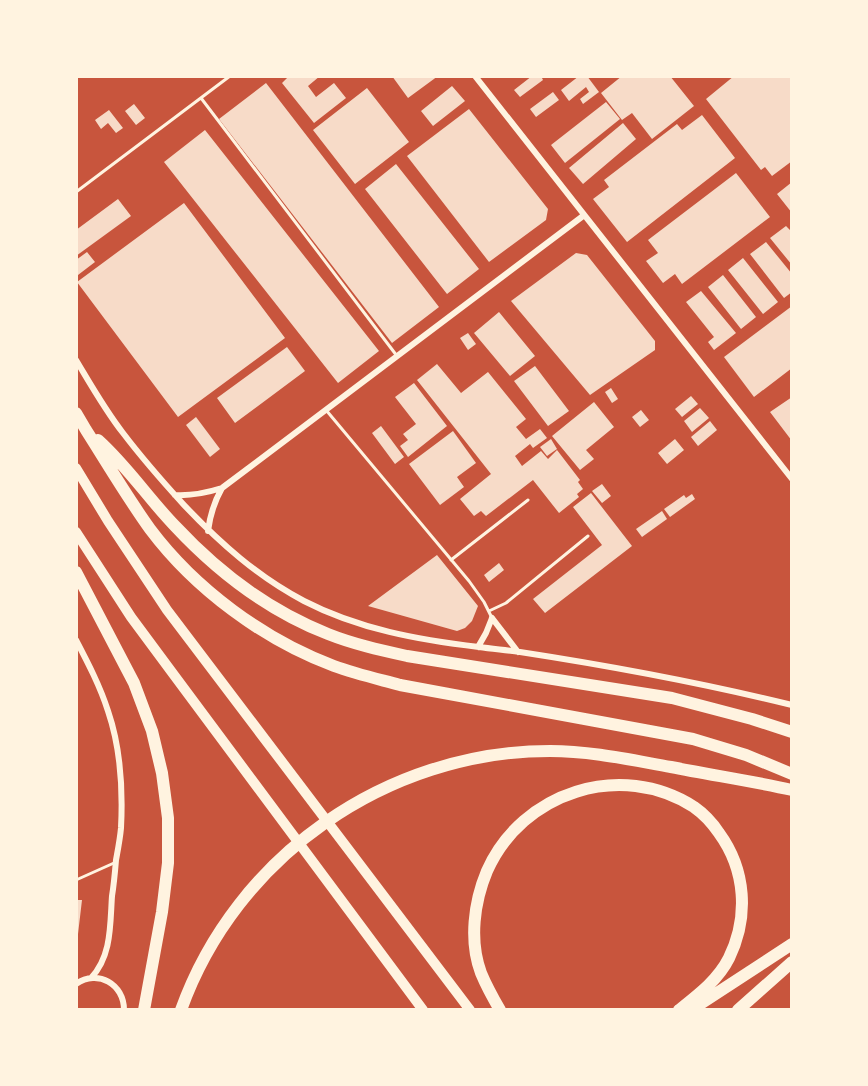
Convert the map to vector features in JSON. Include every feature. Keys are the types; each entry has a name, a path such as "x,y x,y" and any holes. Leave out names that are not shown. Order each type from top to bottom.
{"highway":[{"path":"76,413 151,530 177,560 206,589 238,614 272,637 302,653 366,677 400,685 693,739 746,755 792,774"},
{"path":"86,430 112,453 174,525 203,553 265,602 326,633 407,656 672,698 752,718 792,732"},
{"path":"76,468 125,548 167,610 470,1010"},
{"path":"76,532 131,617 421,1007"},
{"path":"76,572 134,682 152,731 164,784 168,818 168,863 162,912 144,1010"},
{"path":"181,1010 199,966 214,939 250,890 271,867 294,846 344,809 399,781 458,762 488,756 550,751 611,756 792,790"},
{"path":"498,1006 481,972 475,943 475,914 481,885 493,858 510,835 531,814 555,799 583,789 612,785 641,787 660,792 695,808 713,824 727,843 737,866 742,889 742,913 738,937 715,979 679,1010"},
{"path":"692,1010 792,944"},
{"path":"738,1010 792,962"}],"street":[{"path":"475,76 792,479"},
{"path":"174,495 191,496 222,488 584,216"},
{"path":"76,360 122,432 153,471 208,531 233,553 283,589 306,602 358,623 420,638 518,652 679,680 792,705"},
{"path":"208,531 210,516 222,488"},
{"path":"478,647 486,633 491,615"},
{"path":"491,615 518,652"},
{"path":"76,640 108,712 121,771 121,831 106,951 98,971 91,978"},
{"path":"76,984 91,978 104,979 115,986 122,997 124,1010"}],"lane":[{"path":"76,192 230,76"},
{"path":"201,98 397,356"},
{"path":"326,410 477,591 491,615 588,536"},
{"path":"451,560 528,500"},
{"path":"76,880 116,862"}],"building":[{"path":"289,76 320,76 308,86 316,97 334,83 346,98 314,123 282,83"},
{"path":"392,76 438,76 408,98"},
{"path":"532,76 541,76 543,80 520,97 514,90"},
{"path":"579,76 587,76 599,92 583,104 580,99 589,92 586,87 569,101 561,90"},
{"path":"622,76 670,76 694,106 652,139 632,113 622,120 601,93"},
{"path":"734,76 792,76 792,161 772,176 765,167 761,170 706,99"},
{"path":"266,83 439,307 392,343 219,119"},
{"path":"452,86 465,101 433,126 421,111"},
{"path":"367,88 409,142 355,184 313,130"},
{"path":"553,92 559,100 536,117 530,109"},
{"path":"606,102 620,119 565,163 551,145"},
{"path":"134,104 145,118 136,125 125,111"},
{"path":"469,109 548,209 546,220 489,262 407,156"},
{"path":"109,110 123,128 116,133 108,123 101,129 95,120"},
{"path":"702,115 735,158 627,242 593,199 609,187 604,180 677,124 682,130"},
{"path":"623,123 636,139 583,184 569,168"},
{"path":"205,130 379,351 338,383 164,162"},
{"path":"396,164 479,269 447,294 365,189"},
{"path":"736,173 770,217 682,284 675,274 663,283 646,261 658,253 648,240"},
{"path":"792,182 792,213 777,194"},
{"path":"118,199 131,216 76,256 76,230"},
{"path":"184,203 285,338 178,417 77,282"},
{"path":"786,226 792,232 792,265 770,238"},
{"path":"766,242 792,274 792,292 784,298 750,254"},
{"path":"87,252 95,262 78,275 76,260"},
{"path":"576,253 587,255 655,341 655,350 590,395 511,301"},
{"path":"743,258 778,302 763,314 728,270"},
{"path":"723,275 756,317 741,329 708,287"},
{"path":"701,291 736,333 714,350 708,342 714,337 686,302"},
{"path":"792,306 792,368 754,397 724,357"},
{"path":"499,312 535,356 510,376 474,333"},
{"path":"468,333 476,344 468,350 460,338"},
{"path":"287,347 305,371 235,423 217,398"},
{"path":"437,364 461,393 488,372 526,419 516,427 526,439 540,429 547,438 533,448 530,444 515,456 522,466 541,451 548,459 557,450 580,480 578,482 583,489 577,494 579,497 559,513 533,480 486,516 481,511 474,516 460,499 491,474 417,380"},
{"path":"535,366 569,411 548,426 514,381"},
{"path":"414,383 447,426 408,457 400,446 408,440 403,434 416,424 395,397"},
{"path":"611,388 618,399 612,403 605,392"},
{"path":"691,396 698,404 682,417 675,409"},
{"path":"792,397 792,441 770,412"},
{"path":"594,402 614,427 586,450 594,459 580,470 552,436"},
{"path":"700,408 709,418 692,432 684,421"},
{"path":"641,410 649,420 640,427 632,417"},
{"path":"196,417 220,449 210,457 186,425"},
{"path":"710,421 717,430 698,446 691,437"},
{"path":"381,426 404,457 395,464 372,433"},
{"path":"453,431 476,463 457,477 464,487 440,505 409,464"},
{"path":"551,439 557,449 547,456 540,447"},
{"path":"675,439 684,450 667,464 658,453"},
{"path":"602,484 611,496 602,503 592,491"},
{"path":"591,493 632,546 545,613 533,599 602,545 573,507"},
{"path":"692,494 695,499 670,517 664,509 684,495 686,498"},
{"path":"662,511 667,519 642,537 636,529"},
{"path":"437,555 478,606 472,621 465,628 457,631 368,606"},
{"path":"499,563 504,570 489,582 484,575"},
{"path":"76,900 82,900 78,934 76,934"}]}
